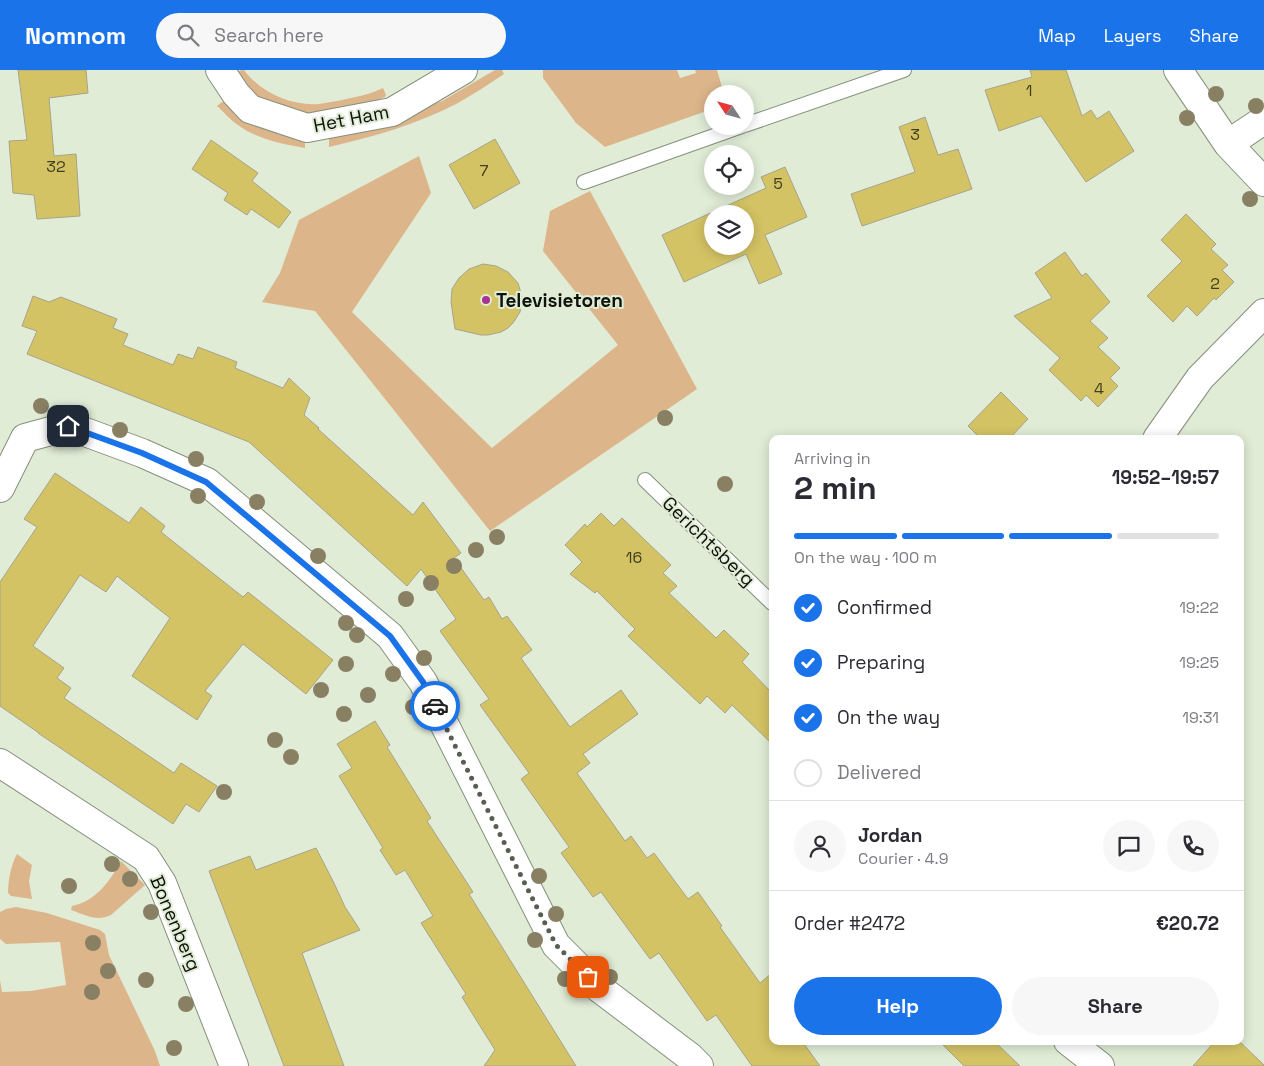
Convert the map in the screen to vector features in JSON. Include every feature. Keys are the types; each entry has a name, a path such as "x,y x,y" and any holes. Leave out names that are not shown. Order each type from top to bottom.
{"street":[{"name":"Het Ham","path":"220,70 236,94 250,109 307,128 392,112 463,70"},
{"path":"1178,70 1228,144 1264,182"},
{"path":"1228,144 1264,120"},
{"path":"1161,435 1200,378 1264,313"},
{"path":"0,488 24,438 68,426 142,453 206,482 390,636 423,682 556,945 599,988 690,1057 698,1066"},
{"name":"Bonenberg","path":"0,764 146,858 162,883 234,1066"},
{"path":"1073,1045 1100,1066"}],"lane":[{"path":"754,122 904,70"},
{"path":"584,182 718,135"},
{"name":"Gerichtsberg","path":"645,480 769,599"}],"shaded area":[{"path":"242,70 268,91 298,103 319,104 342,100 383,88 386,95 371,102 312,114 293,112 264,102 248,91 233,73"},
{"path":"495,70 502,70 504,74 443,111 395,129 329,147 329,138 378,125 442,101"},
{"path":"543,70 677,70 680,78 696,73 695,70 717,70 721,85 704,85 704,112 605,147 576,123 543,78"},
{"path":"225,102 252,123 270,131 303,138 305,148 270,140 245,130 232,121 217,106"},
{"path":"419,156 431,193 352,312 492,448 618,345 543,251 550,211 590,191 697,389 490,531 315,311 262,302 280,273 299,220"},
{"path":"17,854 32,865 29,881 32,899 11,896 8,893 10,873"},
{"path":"121,861 145,885 111,915 106,917 91,917 71,910 72,906 95,895 112,876"},
{"path":"16,907 47,913 100,930 105,934 109,955 155,1051 160,1066 0,1066 0,980 2,992 31,991 66,985 60,942 6,944 0,939 0,912"}],"building":[{"path":"18,70 86,70 88,93 49,98 54,156 76,154 80,216 37,219 34,195 13,193 9,141 27,140"},
{"path":"1030,70 1066,70 1082,116 1091,110 1097,119 1109,111 1134,151 1086,182 1041,116 999,131 985,90 1032,77"},
{"path":"925,117 938,155 958,149 972,189 862,226 851,194 915,172 899,127"},
{"path":"495,139 520,183 474,209 449,165"},
{"path":"211,140 258,173 252,181 291,212 279,228 251,209 247,215 224,200 228,193 192,169"},
{"path":"785,167 807,217 765,235 782,274 759,284 746,255 754,255 754,205 728,205 766,188 761,177"},
{"path":"1186,214 1216,244 1211,249 1228,265 1222,270 1234,282 1216,300 1214,298 1197,316 1187,306 1173,322 1147,296 1182,261 1161,240"},
{"path":"704,216 704,255 744,255 684,282 662,235"},
{"path":"1065,252 1082,276 1086,273 1110,302 1090,321 1108,338 1098,347 1120,368 1110,378 1118,386 1098,407 1086,395 1081,401 1049,370 1060,358 1014,316 1052,298 1035,273"},
{"name":"Televisietoren","path":"483,264 496,266 508,272 518,283 522,297 520,312 513,323 501,332 488,335 455,329 451,302 452,289 459,278 469,269"},
{"path":"33,296 49,302 61,297 117,319 113,328 128,334 123,345 173,365 178,354 193,359 198,347 237,362 235,368 283,388 289,378 310,398 304,415 318,429 413,515 423,502 461,553 454,558 484,600 489,597 502,619 507,616 532,650 521,658 570,727 621,690 638,714 583,754 590,763 577,773 625,841 631,836 647,858 654,853 688,899 698,892 722,926 720,927 760,983 769,976 769,1045 805,1045 820,1066 752,1066 716,1015 707,1021 659,953 650,959 601,892 593,897 561,853 569,847 521,779 529,773 480,705 489,699 440,631 456,619 421,569 407,586 249,442 27,354 37,331 22,326"},
{"path":"1001,392 1028,419 1013,435 977,435 968,426"},
{"path":"55,473 129,523 141,507 165,526 161,532 243,597 248,592 333,660 306,694 243,644 205,691 212,696 197,720 132,676 170,618 117,576 106,592 80,575 33,646 64,668 57,678 71,688 64,698 174,773 181,763 217,786 199,812 186,804 173,824 0,706 0,582 37,527 24,519"},
{"path":"601,513 614,526 622,518 671,565 663,573 677,586 669,593 716,638 724,630 749,654 742,662 769,690 769,741 732,705 725,713 707,696 700,704 628,636 635,629 597,591 595,593 570,574 582,562 565,545 585,524 587,527"},
{"path":"375,721 390,745 387,747 431,818 427,821 473,892 469,894 576,1066 484,1066 495,1050 462,997 466,994 421,923 433,916 405,870 396,875 380,850 383,848 339,776 352,768 337,744"},
{"path":"316,848 345,907 360,930 302,953 344,1066 284,1066 209,871 250,856 256,870"},
{"path":"943,1045 998,1045 1020,1066 964,1066"},
{"path":"1211,1045 1243,1045 1264,1065 1264,1066 1193,1066"}],"way so far":[{"path":"435,706 556,945 588,977"}],"place":[{"name":"Televisietoren","path":"486,300"}],"route":[{"path":"68,426 142,453 206,482 390,636 423,682 435,706"}]}
